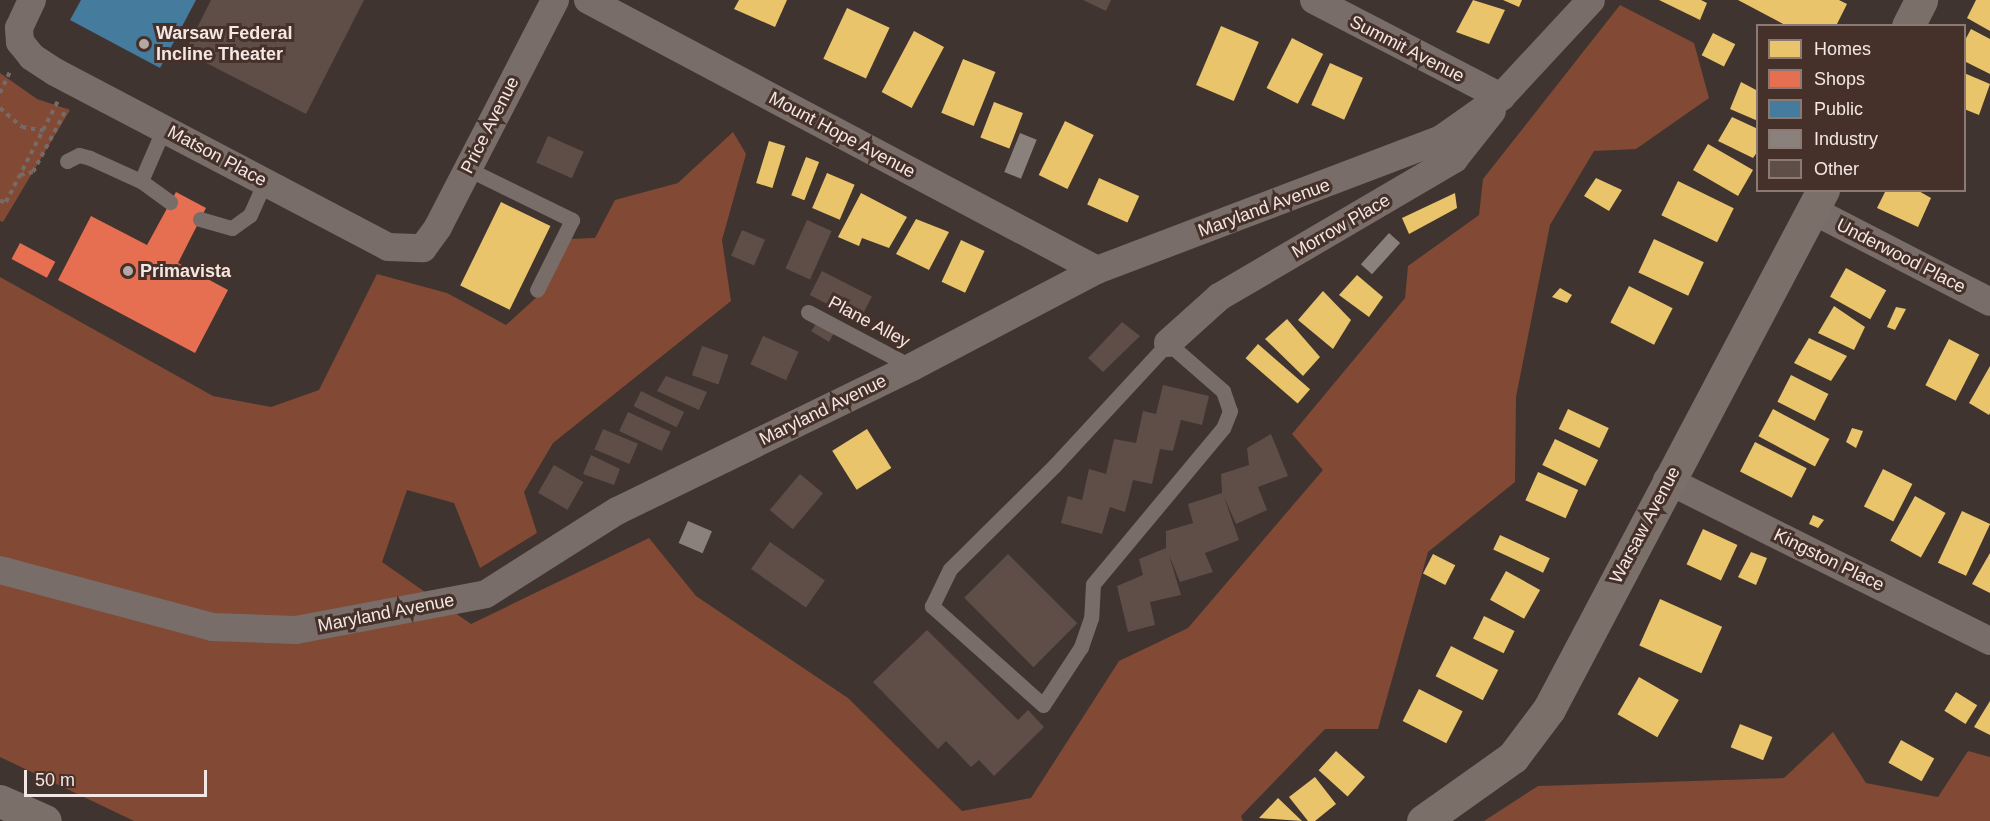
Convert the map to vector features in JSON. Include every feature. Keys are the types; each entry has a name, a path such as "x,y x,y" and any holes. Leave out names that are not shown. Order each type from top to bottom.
{"main road":[{"path":"1909,24 1922,0"},
{"name":"Warsaw Avenue","path":"1423,821 1513,757 1549,709 1667,480 1818,200"},
{"path":"1,802 45,821"}],"street":[{"name":"Matson Place","path":"32,0 19,28 20,42 32,57 55,72 388,247 423,248"},
{"name":"Price Avenue","path":"423,248 468,169 555,0"},
{"name":"Mount Hope Avenue","path":"588,0 1097,270"},
{"name":"Summit Avenue","path":"1314,0 1501,97"},
{"name":"Maryland Avenue","path":"0,570 212,627 296,630 486,594 617,511 912,366 1097,270 1407,155 1440,140 1501,97 1591,0"},
{"name":"Morrow Place","path":"1168,343 1219,297 1455,159 1472,141 1501,97"},
{"name":"Underwood Place","path":"1818,200 1990,302"},
{"name":"Kingston Place","path":"1667,480 1990,641"}],"lane":[{"path":"141,181 164,128"},
{"path":"67,161 79,155 90,158 141,181 170,202"},
{"path":"468,169 572,220 537,290"},
{"path":"200,219 232,228 250,215 265,181"},
{"name":"Plane Alley","path":"808,312 912,366"},
{"path":"1168,343 1223,391 1230,411 1223,428 1093,584 1091,618 1081,647 1043,705 933,606 950,569 1055,465 1168,343"}],"path":[{"path":"0,93 12,69"},
{"path":"0,201 6,202 60,97"},
{"path":"20,175 33,172 70,102"},
{"path":"0,108 22,127 44,131"}],"shaded area":[{"path":"1620,5 1694,43 1709,98 1636,149 1594,151 1550,225 1516,397 1515,482 1428,552 1378,729 1325,729 1241,816 1243,821 134,821 0,757 0,277 213,396 271,407 319,390 377,274 447,293 506,325 538,296 569,239 595,238 615,200 678,183 733,132 746,154 722,240 731,301 553,443 524,492 537,533 480,568 454,503 407,490 382,562 471,624 649,538 696,596 848,698 962,811 1031,798 1119,661 1188,628 1323,470 1292,434 1405,298 1408,266 1479,215 1483,179"},
{"path":"0,73 37,99 70,110 3,222 0,221"},
{"path":"1833,732 1866,783 1938,797 1968,751 1990,757 1990,821 1484,821 1538,786 1784,778"}],"building: Homes":[{"path":"739,0 787,0 775,27 734,9"},
{"path":"1473,0 1505,10 1489,44 1456,32"},
{"path":"1503,0 1522,0 1519,7"},
{"path":"1659,0 1701,0 1707,3 1700,20"},
{"path":"1738,0 1839,0 1847,4 1837,24 1783,24"},
{"path":"1976,0 1990,0 1990,31 1967,18"},
{"path":"847,8 890,28 866,79 823,59"},
{"path":"1221,26 1259,42 1234,101 1196,85"},
{"path":"1971,29 1990,39 1990,74 1966,62 1966,38"},
{"path":"914,31 944,47 912,108 882,92"},
{"path":"1713,33 1735,44 1724,67 1702,55"},
{"path":"1292,38 1323,54 1298,104 1267,88"},
{"path":"963,59 995,72 974,126 941,113"},
{"path":"1330,63 1363,78 1344,120 1311,105"},
{"path":"1966,74 1990,84 1979,115 1966,110"},
{"path":"1741,82 1756,90 1756,120 1730,109"},
{"path":"994,102 1023,113 1009,149 980,137"},
{"path":"1732,117 1756,128 1756,154 1753,158 1718,141"},
{"path":"1065,121 1094,135 1067,189 1039,175"},
{"path":"769,141 785,146 772,188 756,183"},
{"path":"1708,144 1753,170 1738,196 1693,170"},
{"path":"806,157 819,162 804,200 791,195"},
{"path":"827,173 855,185 840,220 812,208"},
{"path":"1099,178 1139,196 1127,222 1087,204"},
{"path":"1596,178 1622,190 1609,211 1584,196"},
{"path":"1678,181 1734,208 1717,242 1661,215"},
{"path":"1885,192 1920,192 1931,198 1918,227 1877,208"},
{"path":"861,193 907,217 889,248 862,238 859,246 838,237"},
{"path":"1455,193 1457,208 1409,234 1402,218"},
{"path":"501,202 550,226 510,310 460,286"},
{"path":"916,219 949,232 929,270 896,254"},
{"path":"1654,239 1704,262 1688,296 1638,273"},
{"path":"961,240 985,251 965,293 942,282"},
{"path":"1846,268 1886,290 1870,319 1830,297"},
{"path":"1357,275 1383,297 1369,317 1339,295"},
{"path":"1629,286 1673,308 1654,345 1610,323"},
{"path":"1560,288 1572,295 1567,303 1552,297"},
{"path":"1323,291 1351,320 1333,349 1298,320"},
{"path":"1834,306 1865,327 1854,350 1818,333"},
{"path":"1896,307 1906,309 1895,330 1887,327"},
{"path":"1287,319 1320,357 1303,376 1265,339"},
{"path":"1809,338 1847,356 1831,381 1794,363"},
{"path":"1949,339 1979,354 1956,401 1925,385"},
{"path":"1258,344 1310,389 1298,404 1246,358"},
{"path":"1990,366 1990,413 1989,415 1969,403"},
{"path":"1791,375 1828,394 1815,421 1777,402"},
{"path":"1568,409 1609,428 1599,448 1559,429"},
{"path":"1773,409 1830,439 1815,466 1758,436"},
{"path":"1852,428 1863,431 1856,448 1846,442"},
{"path":"867,429 891,468 857,490 832,451"},
{"path":"1555,439 1598,460 1585,486 1542,465"},
{"path":"1755,442 1807,468 1792,498 1740,471"},
{"path":"1883,469 1912,484 1893,521 1864,506"},
{"path":"1538,472 1578,490 1566,518 1525,500"},
{"path":"1915,496 1946,513 1921,558 1890,541"},
{"path":"1962,511 1990,524 1966,576 1938,563"},
{"path":"1813,515 1824,520 1818,528 1809,524"},
{"path":"1703,529 1737,545 1721,580 1687,564"},
{"path":"1500,535 1550,558 1543,573 1493,550"},
{"path":"1751,552 1767,558 1756,585 1738,577"},
{"path":"1990,553 1990,593 1972,584"},
{"path":"1433,554 1455,565 1445,585 1423,574"},
{"path":"1506,571 1540,590 1524,619 1490,600"},
{"path":"1660,599 1722,627 1701,673 1639,646"},
{"path":"1484,616 1515,631 1504,653 1473,638"},
{"path":"1451,646 1498,670 1483,700 1436,676"},
{"path":"1639,677 1679,700 1657,737 1618,714"},
{"path":"1419,689 1463,711 1446,743 1403,721"},
{"path":"1956,692 1977,705 1966,724 1944,711"},
{"path":"1990,701 1990,735 1974,727"},
{"path":"1740,724 1772,737 1763,760 1731,747"},
{"path":"1901,740 1934,758 1922,781 1888,763"},
{"path":"1336,751 1365,777 1348,796 1319,770"},
{"path":"1315,777 1336,804 1315,821 1308,821 1289,797"},
{"path":"1278,798 1302,821 1259,818"}],"building: Shops":[{"name":"Primavista","path":"176,192 206,208 178,263 228,290 195,353 58,280 91,216 147,245"},
{"path":"20,243 55,262 47,278 12,259"}],"building: Public":[{"name":"Warsaw Federal Incline Theater","path":"81,0 196,0 160,68 70,20"}],"building: Industry":[{"path":"1020,133 1037,140 1021,179 1004,172"},
{"path":"1389,233 1400,243 1372,274 1361,264"},
{"path":"688,521 712,531 703,553 679,543"}],"building: Other":[{"path":"211,0 364,0 306,114 185,52"},
{"path":"1083,0 1111,0 1106,11"},
{"path":"548,136 584,152 572,178 536,162"},
{"path":"807,220 832,231 810,279 785,268"},
{"path":"742,230 765,240 754,266 731,256"},
{"path":"822,271 872,296 860,320 810,295"},
{"path":"1122,322 1140,336 1103,372 1088,358"},
{"path":"816,324 834,333 829,342 811,331"},
{"path":"763,336 799,352 786,380 750,364"},
{"path":"702,346 728,355 718,384 692,375"},
{"path":"666,376 707,392 699,410 657,391"},
{"path":"1163,385 1209,396 1202,425 1181,420 1173,451 1160,449 1152,484 1133,480 1125,512 1110,507 1102,534 1061,523 1068,496 1082,500 1089,469 1106,474 1114,439 1136,443 1143,411 1156,414"},
{"path":"641,391 684,412 677,427 634,406"},
{"path":"628,412 671,432 662,451 619,431"},
{"path":"603,429 638,444 629,464 594,449"},
{"path":"1271,434 1288,476 1258,487 1267,510 1236,524 1224,497 1239,540 1205,553 1213,572 1180,582 1169,555 1181,595 1150,602 1155,625 1128,632 1117,586 1143,575 1139,559 1166,548 1166,531 1193,523 1188,504 1222,493 1221,474 1249,465 1247,448"},
{"path":"591,455 620,469 614,485 583,474"},
{"path":"554,465 583,482 567,510 538,493"},
{"path":"800,474 823,493 793,529 770,510"},
{"path":"770,542 825,580 806,607 751,569"},
{"path":"1008,554 1077,623 1033,667 964,598"},
{"path":"927,630 1018,720 1028,710 1044,727 994,776 979,760 971,767 946,741 938,749 873,682"}],"place":[{"name":"Warsaw Federal Incline Theater","path":"144,44"},
{"name":"Primavista","path":"128,271"}]}
